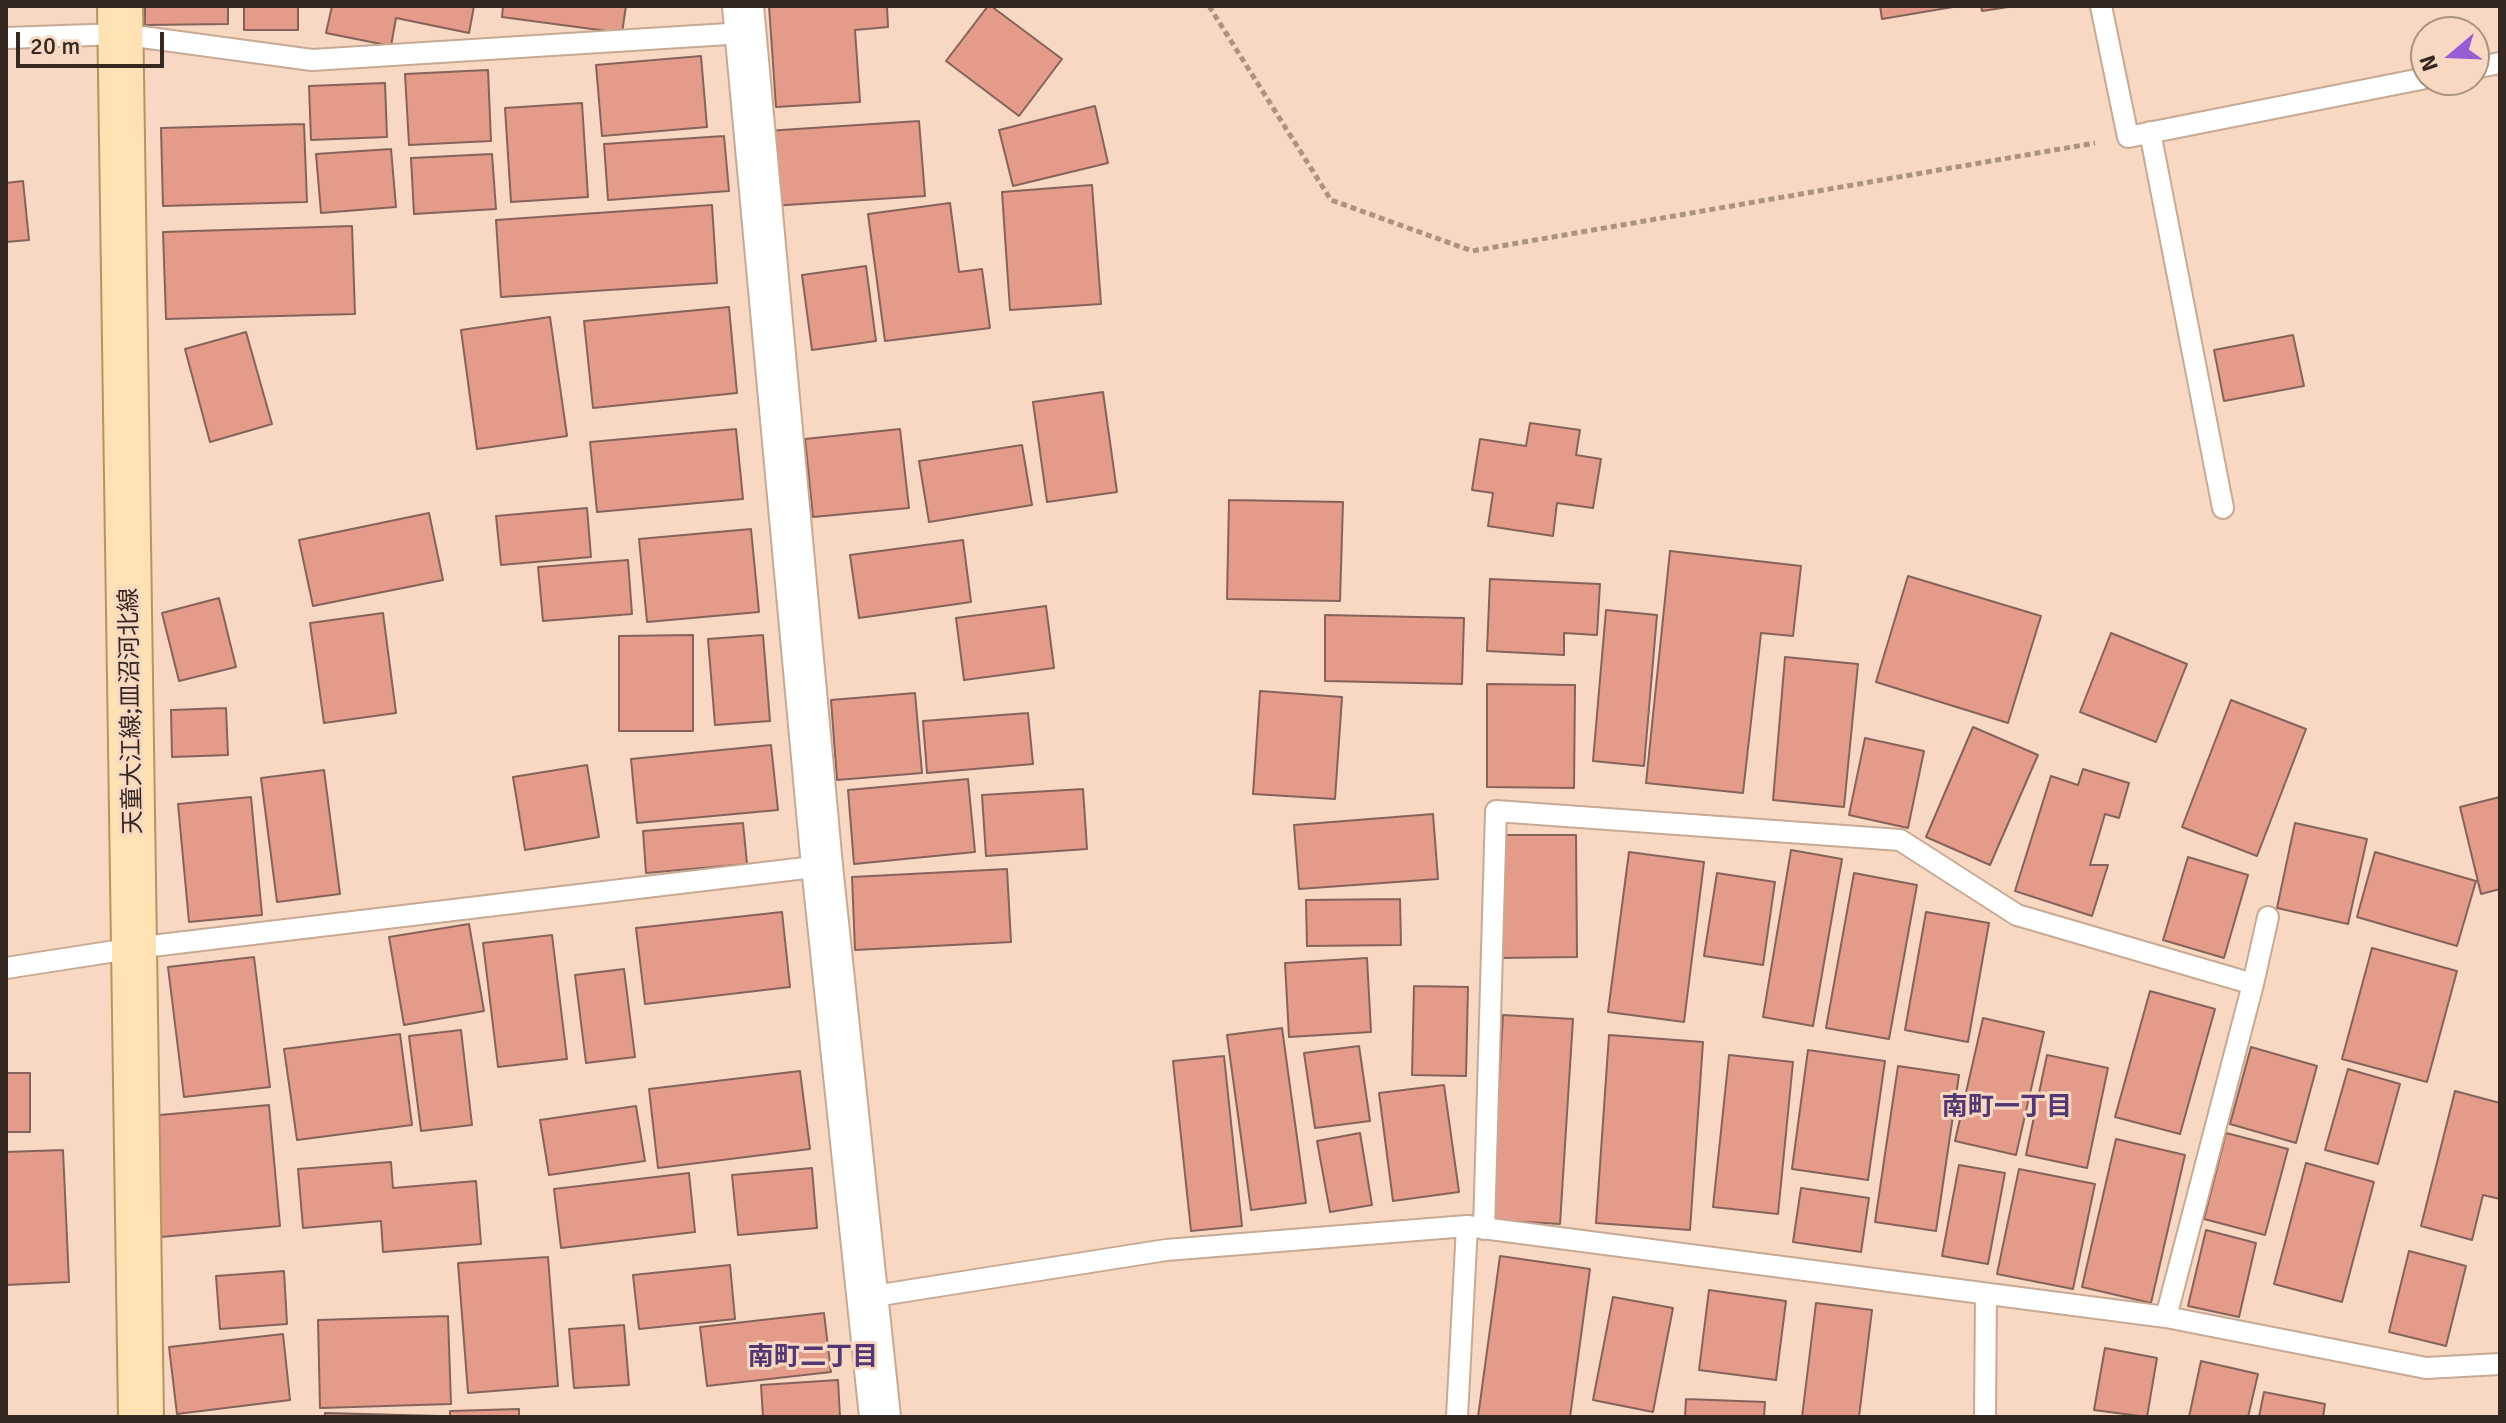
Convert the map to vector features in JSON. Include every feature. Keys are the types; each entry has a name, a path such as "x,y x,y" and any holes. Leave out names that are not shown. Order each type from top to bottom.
{"main road":[{"name":"天童大江線;皿沼河北線","path":"120,20 141,1417"}],"street":[{"path":"744,20 822,866 880,1417"}],"lane":[{"path":"2101,6 2128,137 2410,81"},
{"path":"6,38 120,20 312,60 744,20"},
{"path":"2150,132 2223,508"},
{"path":"1457,1417 1475,1228 1496,811 1900,840 2017,915 2253,984"},
{"path":"6,968 135,948 822,866"},
{"path":"2166,1317 2268,917"},
{"path":"868,1297 1166,1250 1475,1228 2166,1317 2426,1368 2500,1364"},
{"path":"1985,1417 1986,1294"}],"path":[{"path":"1209,6 1331,200 1472,251 2128,137"}],"building":[{"path":"145,6 228,6 228,24 145,25"},
{"path":"244,6 298,6 298,30 244,30"},
{"path":"332,6 474,6 469,33 396,18 391,46 326,33"},
{"path":"503,6 626,6 622,33 502,17"},
{"path":"769,6 887,6 888,27 855,30 860,102 776,107"},
{"path":"988,6 1062,59 1019,116 946,61"},
{"path":"1880,6 1959,6 1882,19"},
{"path":"1981,6 2015,6 1982,11"},
{"path":"701,56 707,127 602,136 596,65"},
{"path":"488,70 491,141 409,145 405,74"},
{"path":"385,83 387,137 311,140 309,86"},
{"path":"582,103 588,197 511,202 505,108"},
{"path":"1095,106 1108,163 1013,186 999,130"},
{"path":"919,121 925,196 771,206 766,131"},
{"path":"304,124 307,202 163,206 161,128"},
{"path":"724,136 729,191 608,200 604,144"},
{"path":"391,149 396,207 321,213 316,154"},
{"path":"492,154 496,209 414,214 411,158"},
{"path":"23,181 29,240 6,242 6,183"},
{"path":"1092,185 1101,304 1010,310 1002,192"},
{"path":"950,203 959,272 982,269 990,328 885,341 868,214"},
{"path":"712,205 717,283 501,297 496,220"},
{"path":"352,226 355,314 166,319 163,232"},
{"path":"866,266 876,341 812,350 802,275"},
{"path":"729,307 737,393 593,408 584,321"},
{"path":"550,317 567,436 477,449 461,330"},
{"path":"246,332 272,424 210,442 185,349"},
{"path":"2293,335 2304,386 2224,401 2214,350"},
{"path":"1103,392 1117,492 1047,502 1033,402"},
{"path":"1530,423 1580,430 1576,455 1601,459 1593,508 1557,503 1553,536 1488,526 1493,493 1472,490 1480,439 1526,446"},
{"path":"736,429 743,499 597,512 590,442"},
{"path":"900,429 909,508 813,517 805,439"},
{"path":"1022,445 1032,505 929,522 919,461"},
{"path":"1229,500 1343,502 1340,601 1227,599"},
{"path":"587,508 591,557 501,565 496,516"},
{"path":"429,513 443,580 313,606 299,540"},
{"path":"751,529 759,612 647,622 639,539"},
{"path":"963,540 971,602 859,618 850,555"},
{"path":"1670,551 1801,566 1793,636 1761,633 1743,793 1646,783"},
{"path":"628,560 632,614 543,621 538,567"},
{"path":"1908,576 2041,616 2008,723 1876,682"},
{"path":"1490,579 1600,584 1597,635 1564,633 1564,655 1487,651"},
{"path":"219,598 236,667 179,681 162,613"},
{"path":"1046,606 1054,668 964,680 956,618"},
{"path":"1606,610 1657,615 1644,766 1593,761"},
{"path":"383,613 396,713 324,723 310,623"},
{"path":"1325,615 1464,618 1462,684 1325,681"},
{"path":"2111,633 2187,664 2156,742 2080,712"},
{"path":"693,635 693,731 619,731 619,636"},
{"path":"763,635 770,721 715,725 708,639"},
{"path":"1785,657 1858,664 1844,807 1773,800"},
{"path":"1487,684 1575,685 1574,788 1487,787"},
{"path":"1260,691 1342,697 1335,799 1253,794"},
{"path":"915,693 922,773 837,780 831,700"},
{"path":"2231,700 2306,729 2257,856 2182,827"},
{"path":"226,708 228,755 172,757 171,710"},
{"path":"1028,713 1033,764 927,773 923,721"},
{"path":"1973,727 2038,755 1990,865 1926,837"},
{"path":"1865,738 1924,751 1908,828 1849,815"},
{"path":"771,745 778,810 637,823 631,759"},
{"path":"587,765 599,837 525,850 513,777"},
{"path":"2083,769 2129,783 2119,818 2105,814 2090,865 2108,865 2092,916 2015,891 2051,776 2078,785"},
{"path":"324,770 340,894 277,902 261,778"},
{"path":"968,779 975,852 854,864 848,790"},
{"path":"1083,789 1087,849 986,856 982,795"},
{"path":"251,797 262,915 189,922 178,804"},
{"path":"2500,797 2500,889 2481,894 2460,807"},
{"path":"1433,814 1438,879 1299,889 1294,825"},
{"path":"743,823 747,864 646,873 643,831"},
{"path":"2295,823 2367,839 2348,924 2277,908"},
{"path":"1499,835 1576,835 1577,957 1499,958"},
{"path":"1791,850 1842,859 1813,1026 1763,1017"},
{"path":"1629,852 1704,862 1684,1022 1608,1012"},
{"path":"2375,852 2476,881 2457,946 2357,917"},
{"path":"2188,857 2248,875 2224,958 2163,940"},
{"path":"1007,869 1011,942 855,950 852,877"},
{"path":"1717,873 1775,882 1763,965 1704,956"},
{"path":"1854,873 1917,885 1889,1039 1826,1028"},
{"path":"1400,899 1401,945 1307,946 1306,900"},
{"path":"782,912 790,987 645,1004 636,928"},
{"path":"1926,912 1989,923 1968,1042 1905,1030"},
{"path":"469,924 484,1011 404,1025 389,937"},
{"path":"552,935 567,1059 498,1067 483,943"},
{"path":"2372,948 2457,971 2427,1082 2342,1059"},
{"path":"254,957 270,1087 184,1097 168,967"},
{"path":"1367,958 1371,1032 1289,1037 1285,963"},
{"path":"624,969 635,1057 586,1063 575,975"},
{"path":"1414,986 1468,987 1466,1076 1412,1075"},
{"path":"2150,991 2215,1009 2180,1134 2115,1117"},
{"path":"1503,1015 1573,1019 1560,1224 1491,1220"},
{"path":"1983,1018 2044,1032 2016,1155 1955,1141"},
{"path":"1282,1028 1306,1203 1251,1210 1227,1035"},
{"path":"461,1030 472,1125 421,1131 409,1036"},
{"path":"400,1034 412,1125 297,1140 284,1049"},
{"path":"1609,1035 1703,1042 1690,1230 1596,1223"},
{"path":"1359,1046 1370,1121 1315,1128 1304,1053"},
{"path":"2251,1047 2317,1066 2296,1143 2230,1124"},
{"path":"1808,1050 1885,1061 1868,1180 1792,1169"},
{"path":"1729,1055 1793,1062 1778,1214 1713,1207"},
{"path":"2047,1055 2108,1068 2087,1168 2026,1155"},
{"path":"1224,1056 1242,1226 1191,1231 1173,1061"},
{"path":"1898,1066 1959,1075 1936,1231 1875,1222"},
{"path":"2348,1069 2400,1084 2378,1164 2325,1150"},
{"path":"800,1071 810,1149 658,1168 649,1089"},
{"path":"6,1073 30,1073 30,1132 6,1132"},
{"path":"1444,1085 1459,1192 1393,1201 1379,1093"},
{"path":"2455,1091 2500,1103 2500,1199 2483,1195 2472,1240 2421,1226"},
{"path":"269,1105 280,1226 161,1237 149,1116"},
{"path":"636,1106 645,1161 549,1175 540,1120"},
{"path":"1360,1133 1372,1205 1330,1212 1317,1141"},
{"path":"2226,1133 2288,1149 2265,1235 2204,1219"},
{"path":"2116,1139 2185,1155 2151,1303 2082,1287"},
{"path":"63,1150 69,1282 6,1285 6,1152"},
{"path":"391,1162 393,1188 476,1181 481,1244 383,1252 381,1221 303,1228 298,1169"},
{"path":"2306,1163 2374,1182 2342,1302 2274,1284"},
{"path":"1959,1165 2005,1173 1988,1264 1942,1256"},
{"path":"812,1168 817,1228 738,1235 732,1175"},
{"path":"2019,1169 2095,1184 2073,1289 1997,1274"},
{"path":"689,1173 695,1232 561,1248 554,1189"},
{"path":"1801,1188 1869,1198 1861,1252 1793,1242"},
{"path":"2206,1230 2256,1243 2239,1317 2188,1306"},
{"path":"2409,1251 2466,1266 2446,1346 2389,1332"},
{"path":"1500,1256 1590,1269 1570,1417 1478,1417"},
{"path":"548,1257 558,1386 468,1393 458,1263"},
{"path":"730,1265 735,1319 639,1329 633,1275"},
{"path":"284,1271 287,1324 220,1329 216,1276"},
{"path":"1709,1290 1786,1301 1776,1380 1699,1370"},
{"path":"1613,1297 1673,1308 1653,1412 1593,1400"},
{"path":"1816,1303 1872,1310 1859,1417 1802,1417"},
{"path":"824,1313 831,1372 707,1386 700,1327"},
{"path":"448,1316 451,1404 320,1408 318,1320"},
{"path":"624,1325 629,1385 574,1388 569,1329"},
{"path":"283,1334 290,1400 177,1414 169,1347"},
{"path":"2105,1348 2157,1358 2147,1417 2094,1410"},
{"path":"2201,1361 2258,1374 2248,1417 2189,1417"},
{"path":"838,1380 840,1417 763,1417 761,1385"},
{"path":"2264,1392 2325,1404 2323,1417 2259,1417"},
{"path":"1686,1399 1765,1402 1764,1417 1685,1417"},
{"path":"519,1409 519,1417 450,1417 450,1411"},
{"path":"325,1413 441,1416 441,1417 325,1417"}],"district":[{"name":"南町一丁目","path":"2007,1108"},
{"name":"南町二丁目","path":"813,1358"}]}
